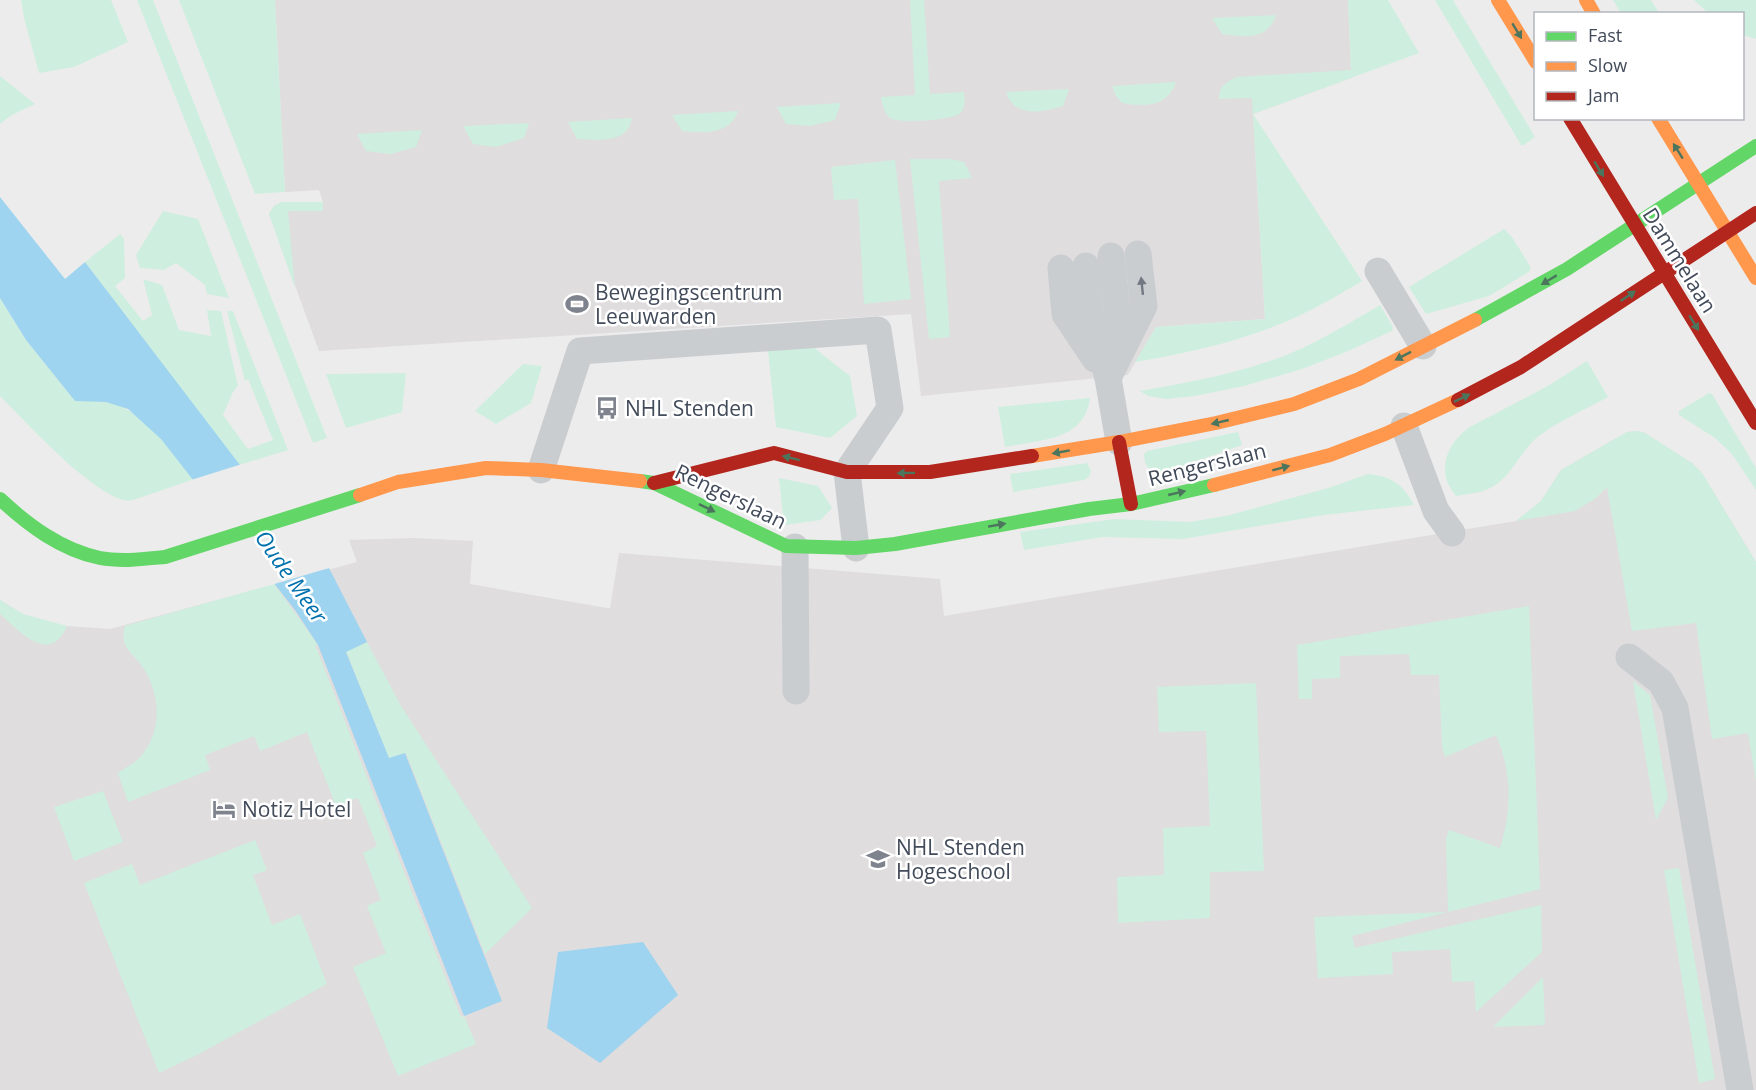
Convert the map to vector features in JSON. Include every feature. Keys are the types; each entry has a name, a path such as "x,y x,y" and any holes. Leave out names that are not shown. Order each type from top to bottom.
{"street":[{"path":"1498,0 1534,59"},
{"name":"Dammelaan","path":"1571,120 1756,423"},
{"path":"1659,120 1756,278"},
{"name":"Rengerslaan","path":"654,483 774,453 848,472 930,472 1119,442 1216,423 1294,404 1359,379 1509,303 1634,226 1756,146"},
{"name":"Rengerslaan","path":"0,499 46,536 73,550 102,558 133,560 165,557 398,482 486,468 541,470 654,483 786,546 856,548 895,544 1089,509 1131,504 1224,483 1330,455 1404,426 1521,367 1756,213"},
{"path":"1119,442 1131,504"}],"lane":[{"path":"1108,378 1144,306 1138,254"},
{"path":"1108,378 1117,309 1112,256"},
{"path":"1073,267 1090,312 1108,378 1119,442"},
{"path":"1378,271 1423,346"},
{"path":"541,470 580,351 878,330 890,408 848,472 856,548"},
{"path":"1404,426 1436,512 1452,533"},
{"path":"795,547 796,691"},
{"path":"1629,657 1661,682 1675,708 1740,1090"}],"shaded area":[{"path":"275,0 1348,0 1351,70 1354,77 1253,114 1265,319 1156,327 1128,375 921,396 911,314 319,351 269,214 274,206 282,202 323,202 319,190 285,192"},
{"name":"NHL Stenden Hogeschool","path":"1627,432 1645,433 1692,463 1702,473 1756,562 1756,1090 0,1090 0,600 23,614 47,622 110,629 357,562 349,540 415,538 473,541 470,584 607,608 610,608 619,553 940,579 944,616 1516,521 1541,501 1561,470"}],"green space":[{"path":"21,0 111,0 128,42 74,67 39,73"},
{"path":"137,0 153,0 327,438 313,443"},
{"path":"179,0 275,0 285,192 255,194"},
{"path":"910,0 924,0 930,94 964,92 964,107 959,114 936,119 903,121 890,118 886,114 881,97 915,95"},
{"path":"1348,0 1388,0 1419,53 1253,114 1362,281 1303,314 1256,333 1196,350 1135,362 1156,327 1265,319 1252,98 1219,99 1220,91 1226,83 1237,77 1351,70"},
{"path":"1435,0 1453,0 1535,137 1524,145 1521,145"},
{"path":"1613,0 1651,0 1658,12 1620,12"},
{"path":"1694,0 1756,0 1756,39 1744,35 1744,12 1707,12"},
{"path":"1276,15 1267,29 1247,36 1222,34 1212,18"},
{"path":"0,76 35,104 10,116 0,124"},
{"path":"1176,82 1172,90 1161,101 1147,105 1122,103 1112,86"},
{"path":"1069,89 1063,106 1038,111 1022,110 1010,101 1006,92"},
{"path":"841,103 835,120 810,126 786,124 777,107"},
{"path":"738,111 729,125 707,132 682,131 672,115"},
{"path":"632,118 625,132 603,140 577,139 568,122"},
{"path":"529,123 524,138 496,147 473,144 463,126"},
{"path":"422,130 416,147 391,154 366,151 357,134"},
{"path":"910,159 950,159 964,162 972,178 939,181 950,337 929,339"},
{"path":"895,160 911,299 864,304 858,199 834,200 831,167"},
{"path":"282,202 323,202 323,211 288,211 295,288 269,214 274,206"},
{"path":"163,211 198,219 229,298 207,294 205,285 176,263 164,270 140,268 136,255"},
{"path":"1504,229 1512,237 1530,266 1530,271 1489,296 1426,314 1409,287"},
{"path":"120,234 124,239 125,278 115,286 143,321 152,315 143,279 162,285 179,330 211,336 207,310 221,311 238,386 223,415 248,449 273,440 248,379 245,381 227,311 233,311 288,450 239,465 85,262"},
{"path":"0,298 26,340 75,401 108,402 134,414 156,433 194,479 128,501 97,486 61,457 0,396"},
{"path":"1380,305 1393,327 1392,331 1302,369 1244,386 1195,396 1166,399 1148,396 1140,391 1217,376 1273,360 1314,342"},
{"path":"813,347 850,376 857,416 830,438 776,427 768,351"},
{"path":"1587,361 1608,397 1563,420 1539,436 1506,476 1492,487 1456,496 1446,478 1445,469 1449,451 1460,435 1468,428 1546,387"},
{"path":"523,364 542,366 531,403 496,424 475,411"},
{"path":"406,373 402,412 346,428 326,374"},
{"path":"1709,393 1712,394 1756,468 1756,490 1732,454 1715,438 1679,415 1679,411"},
{"path":"1090,398 1086,412 1070,431 1046,440 1005,447 998,407"},
{"path":"1238,432 1242,445 1194,462 1167,479 1148,468 1144,459 1147,451"},
{"path":"1627,432 1645,433 1692,463 1702,473 1756,562 1756,781 1748,733 1712,739 1696,623 1632,631 1607,487 1596,498 1575,511 1516,521 1541,501 1561,470"},
{"path":"1087,463 1091,471 1089,477 1084,480 1013,492 1010,474"},
{"path":"1368,474 1396,482 1414,505 1324,515 1183,539 1103,537 1024,550 1020,532 1115,519 1190,522 1230,515 1328,488"},
{"path":"779,478 818,486 832,508 821,520 784,525"},
{"path":"274,584 318,645 315,645 461,1017 464,1016 476,1044 398,1076 353,967 386,953 367,906 381,900 363,853 377,846 358,798 336,806 307,732 260,751 254,736 205,755 210,770 128,802 118,773 139,759 148,746 153,736 157,714 150,680 125,645 125,626"},
{"path":"0,600 23,614 67,626 60,638 52,643 43,644 34,641 0,614"},
{"path":"1529,606 1540,889 1448,912 1446,839 1449,830 1500,848 1504,834 1508,805 1507,777 1505,762 1496,735 1445,757 1442,747 1439,675 1411,675 1409,654 1340,656 1340,678 1312,679 1312,699 1299,699 1297,645"},
{"path":"367,642 401,706 532,908 485,954 406,753 389,759 346,651"},
{"path":"1633,681 1650,695 1668,798 1656,820"},
{"path":"1256,683 1264,871 1210,872 1210,918 1118,923 1117,877 1164,875 1163,828 1210,826 1206,731 1159,732 1157,687"},
{"path":"103,791 123,842 74,861 54,807"},
{"path":"255,840 267,870 253,875 272,925 300,914 327,984 199,1054 159,1073 84,883 132,864 140,885"},
{"path":"1679,868 1715,1079 1699,1083 1664,870"},
{"path":"1541,905 1542,952 1476,1012 1474,981 1452,982 1450,949 1392,952 1393,974 1318,978 1314,917 1448,912 1352,936 1355,948"},
{"path":"1543,977 1545,1025 1493,1027"}],"water":[{"name":"Oude Meer","path":"0,197 65,279 85,262 320,570 329,568 367,642 346,652 389,758 405,753 502,1001 464,1016 318,645 295,610 161,439 128,409 106,402 75,401 26,340 0,298"},
{"path":"643,942 678,995 600,1063 547,1028 558,952"}],"pier":[{"path":"242,464 321,567 328,565 329,568 271,585 191,480"}],"traffic: fast":[{"path":"1475,320 1567,269 1756,146"},
{"path":"640,481 654,483 786,546 856,548 895,544 1089,509 1131,504 1214,485"},
{"path":"0,499 34,527 59,543 100,558 124,560 165,557 360,495"}],"traffic: slow":[{"path":"1498,0 1534,59"},
{"path":"1586,0 1593,12"},
{"path":"1659,120 1756,278"},
{"path":"1032,456 1216,423 1294,404 1359,379 1475,320"},
{"path":"1214,485 1330,455 1385,434 1458,400"},
{"path":"360,495 398,482 486,468 541,470 640,481"}],"traffic: jam":[{"path":"1571,120 1756,423"},
{"path":"1458,400 1521,367 1756,213"},
{"path":"1119,442 1131,504"},
{"path":"654,483 774,453 847,472 930,472 1032,456"}],"place":[{"name":"Bewegingscentrum Leeuwarden","path":"577,304"},
{"name":"NHL Stenden","path":"607,408"},
{"name":"Notiz Hotel","path":"224,809"},
{"name":"NHL Stenden Hogeschool","path":"878,859"}]}
